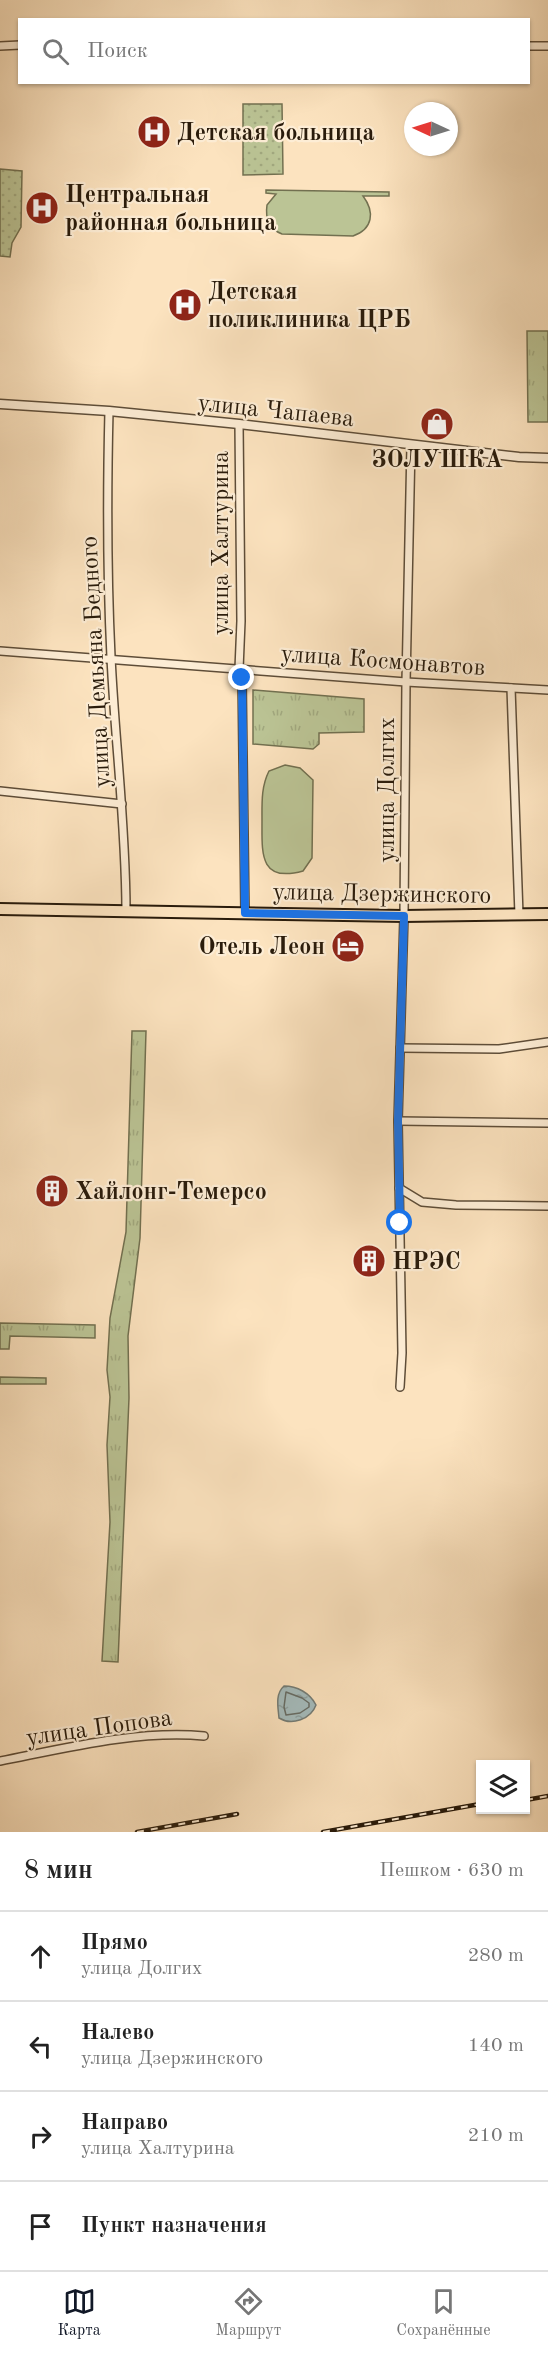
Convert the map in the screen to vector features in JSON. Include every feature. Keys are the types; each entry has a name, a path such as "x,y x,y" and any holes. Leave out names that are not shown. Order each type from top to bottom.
{"main road":[{"name":"улица Дзержинского","path":"0,909 404,916 548,914"}],"street":[{"path":"0,46 18,45"},
{"path":"530,46 548,46"},
{"name":"улица Чапаева","path":"0,404 109,411 519,457 548,458"},
{"name":"улица Демьяна Бедного","path":"109,411 107,533 111,659 122,804 126,911"},
{"name":"улица Халтурина","path":"239,424 241,621 239,669 242,678 245,913"},
{"name":"улица Долгих","path":"400,1387 402,1353 398,1121 404,916 411,444"},
{"name":"улица Космонавтов","path":"0,651 406,682 548,690"},
{"path":"511,688 519,915"},
{"path":"0,791 122,804"},
{"path":"400,1048 499,1049 548,1042"},
{"path":"398,1121 548,1123"},
{"path":"399,1188 422,1202 456,1205 548,1206"},
{"name":"улица Попова","path":"0,1761 105,1740 170,1735 204,1736"}],"green space":[{"path":"243,104 282,104 283,174 243,175"},
{"path":"0,169 22,171 21,227 12,243 10,257 0,256"},
{"path":"266,190 389,192 389,196 363,196 369,208 370,219 365,229 353,236 282,234 271,226 267,219 267,205 276,194 266,193"},
{"path":"527,331 548,331 548,422 528,422"},
{"path":"253,690 364,699 364,732 319,733 319,744 313,749 253,744"},
{"path":"285,765 300,768 313,780 312,858 303,871 289,874 278,873 271,869 263,854 262,844 263,789 269,771"},
{"path":"132,1031 146,1031 140,1238 128,1336 129,1398 118,1662 102,1661 110,1522 107,1445 110,1397 107,1370 110,1318 126,1232"},
{"path":"0,1323 95,1325 95,1338 10,1336 9,1349 0,1349"},
{"path":"0,1377 46,1378 46,1384 0,1384"}],"water":[{"path":"284,1686 307,1694 316,1705 314,1710 300,1720 290,1721 279,1718 278,1697"}],"railway":[{"path":"530,1799 548,1796"},
{"path":"323,1832 476,1805"},
{"path":"137,1832 237,1814"}],"place":[{"name":"Детская больница","path":"154,132"},
{"name":"Центральная районная больница","path":"42,208"},
{"name":"Детская поликлиника ЦРБ","path":"185,305"},
{"name":"ЗОЛУШКА","path":"437,424"},
{"name":"Отель Леон","path":"348,946"},
{"name":"Хайлонг-Темерсо","path":"52,1191"},
{"name":"НРЭС","path":"369,1261"}],"route":[{"path":"242,678 245,913 404,916 398,1121 400,1223"}]}
